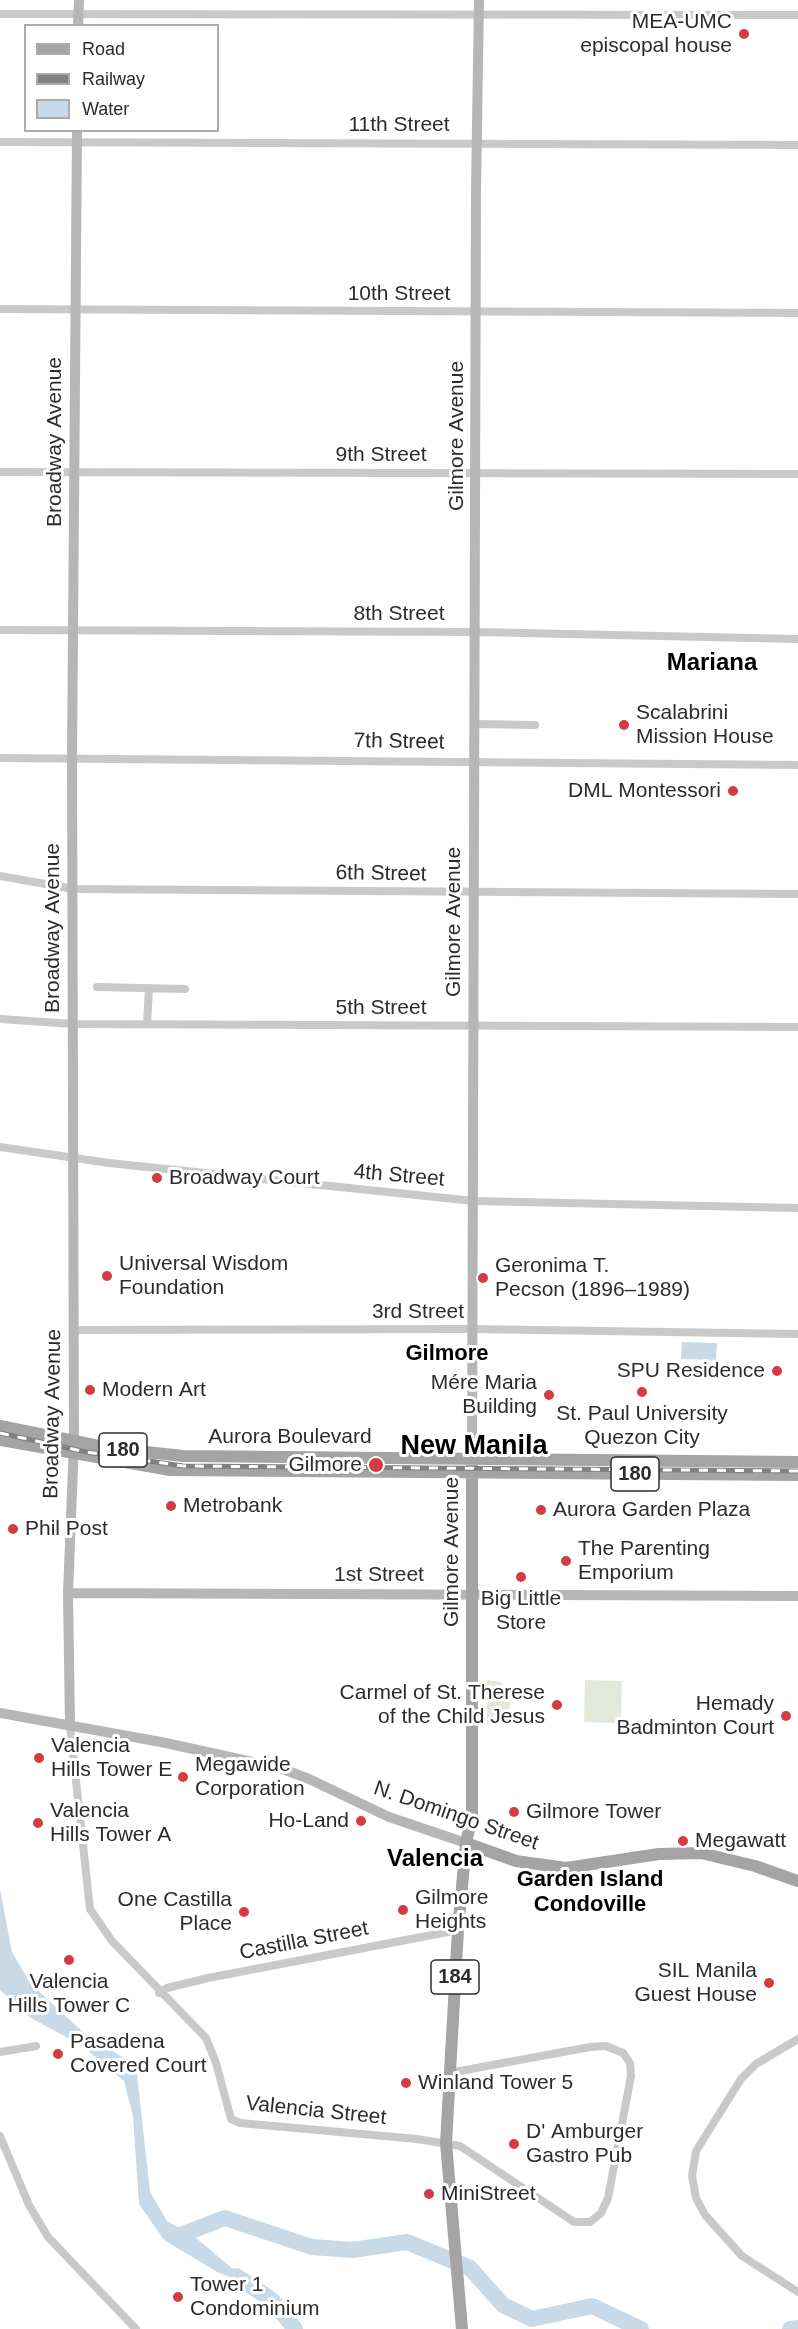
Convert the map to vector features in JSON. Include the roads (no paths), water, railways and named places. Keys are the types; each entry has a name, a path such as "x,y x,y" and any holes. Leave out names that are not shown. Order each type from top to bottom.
{"main road":[{"name":"Aurora Boulevard","path":"0,1426 74,1442 183,1456 798,1462"},
{"name":"Aurora Boulevard","path":"0,1440 73,1455 170,1470 798,1475"},
{"name":"Gilmore Avenue","path":"466,1843 472,1816 472,1458"},
{"name":"N. Domingo Street","path":"466,1843 516,1861 566,1868 659,1854 701,1853 755,1866 798,1881"},
{"name":"184","path":"462,2329 451,2231 446,2143 458,1930 466,1843"}],"street":[{"path":"78,0 78,20"},
{"name":"Gilmore Avenue","path":"472,1458 479,0"},
{"path":"0,14 78,20 479,13 798,15"},
{"name":"Broadway Avenue","path":"70,1726 68,1593 74,1442 72,757 77,132"},
{"name":"11th Street","path":"0,142 798,146"},
{"name":"10th Street","path":"0,309 798,313"},
{"name":"9th Street","path":"0,472 798,474"},
{"name":"8th Street","path":"0,630 475,632 798,639"},
{"path":"475,724 535,725"},
{"name":"7th Street","path":"0,758 798,765"},
{"name":"6th Street","path":"0,876 73,889 798,894"},
{"path":"97,987 185,989"},
{"path":"147,1024 149,988"},
{"name":"5th Street","path":"0,1019 73,1024 798,1027"},
{"name":"4th Street","path":"0,1147 73,1159 474,1201 798,1208"},
{"name":"3rd Street","path":"73,1330 472,1329 798,1334"},
{"name":"1st Street","path":"68,1593 290,1596 471,1594 798,1596"},
{"name":"N. Domingo Street","path":"0,1713 280,1768 309,1779 389,1817 466,1843"},
{"name":"Valencia Street","path":"70,1726 90,1909 112,1941 159,1993 206,2038 231,2119 240,2123 446,2143"},
{"name":"Castilla Street","path":"159,1993 167,1988 208,1978 458,1930"},
{"path":"798,2039 756,2064 741,2079 696,2151 693,2176 696,2198 705,2214 742,2256 798,2292"},
{"path":"0,2052 36,2046"},
{"path":"446,2143 460,2146 574,2222 590,2222 601,2213 608,2198 631,2076 630,2063 622,2053 602,2046 449,2073"},
{"path":"0,2136 29,2205 48,2237 136,2329"}],"water":[{"path":"682,1342 717,1343 716,1360 681,1359"},
{"path":"0,1889 12,1952 30,1983 84,2033 136,2066 150,2192 167,2221 195,2237 253,2286 217,2272 164,2240 139,2204 133,2116 124,2081 81,2045 31,2018 0,1990"}],"waterway":[{"path":"175,2237 225,2218 312,2247 352,2250 407,2242 470,2268 503,2305 532,2319 592,2306 641,2329"},
{"path":"236,2276 272,2300 295,2329"},
{"path":"790,2329 798,2328"}],"railway":[{"path":"0,1433 86,1452 183,1466 798,1471"}],"place":[{"name":"MEA-UMC episcopal house","path":"744,34"},
{"name":"Scalabrini Mission House","path":"624,725"},
{"name":"DML Montessori","path":"733,791"},
{"name":"Broadway Court","path":"157,1178"},
{"name":"Universal Wisdom Foundation","path":"107,1276"},
{"name":"Geronima T. Pecson (1896–1989)","path":"483,1278"},
{"name":"SPU Residence","path":"777,1371"},
{"name":"Modern Art","path":"90,1390"},
{"name":"St. Paul University Quezon City","path":"642,1392"},
{"name":"Mére Maria Building","path":"549,1395"},
{"name":"Gilmore","path":"376,1465"},
{"name":"Metrobank","path":"171,1506"},
{"name":"Aurora Garden Plaza","path":"541,1510"},
{"name":"Phil Post","path":"13,1529"},
{"name":"The Parenting Emporium","path":"566,1561"},
{"name":"Big Little Store","path":"521,1577"},
{"name":"Carmel of St. Therese of the Child Jesus","path":"557,1705"},
{"name":"Hemady Badminton Court","path":"786,1716"},
{"name":"Valencia Hills Tower E","path":"39,1758"},
{"name":"Megawide Corporation","path":"183,1777"},
{"name":"Gilmore Tower","path":"514,1812"},
{"name":"Ho-Land","path":"361,1821"},
{"name":"Valencia Hills Tower A","path":"38,1823"},
{"name":"Megawatt","path":"683,1841"},
{"name":"Gilmore Heights","path":"403,1910"},
{"name":"One Castilla Place","path":"244,1912"},
{"name":"Valencia Hills Tower C","path":"69,1960"},
{"name":"SIL Manila Guest House","path":"769,1983"},
{"name":"Pasadena Covered Court","path":"58,2054"},
{"name":"Winland Tower 5","path":"406,2083"},
{"name":"D' Amburger Gastro Pub","path":"514,2144"},
{"name":"MiniStreet","path":"429,2194"},
{"name":"Tower 1 Condominium","path":"178,2297"}],"district":[{"name":"Mariana","path":"712,663"},
{"name":"Gilmore","path":"447,1354"},
{"name":"New Manila","path":"474,1447"},
{"name":"Valencia","path":"435,1859"},
{"name":"Garden Island Condoville","path":"590,1892"}]}
